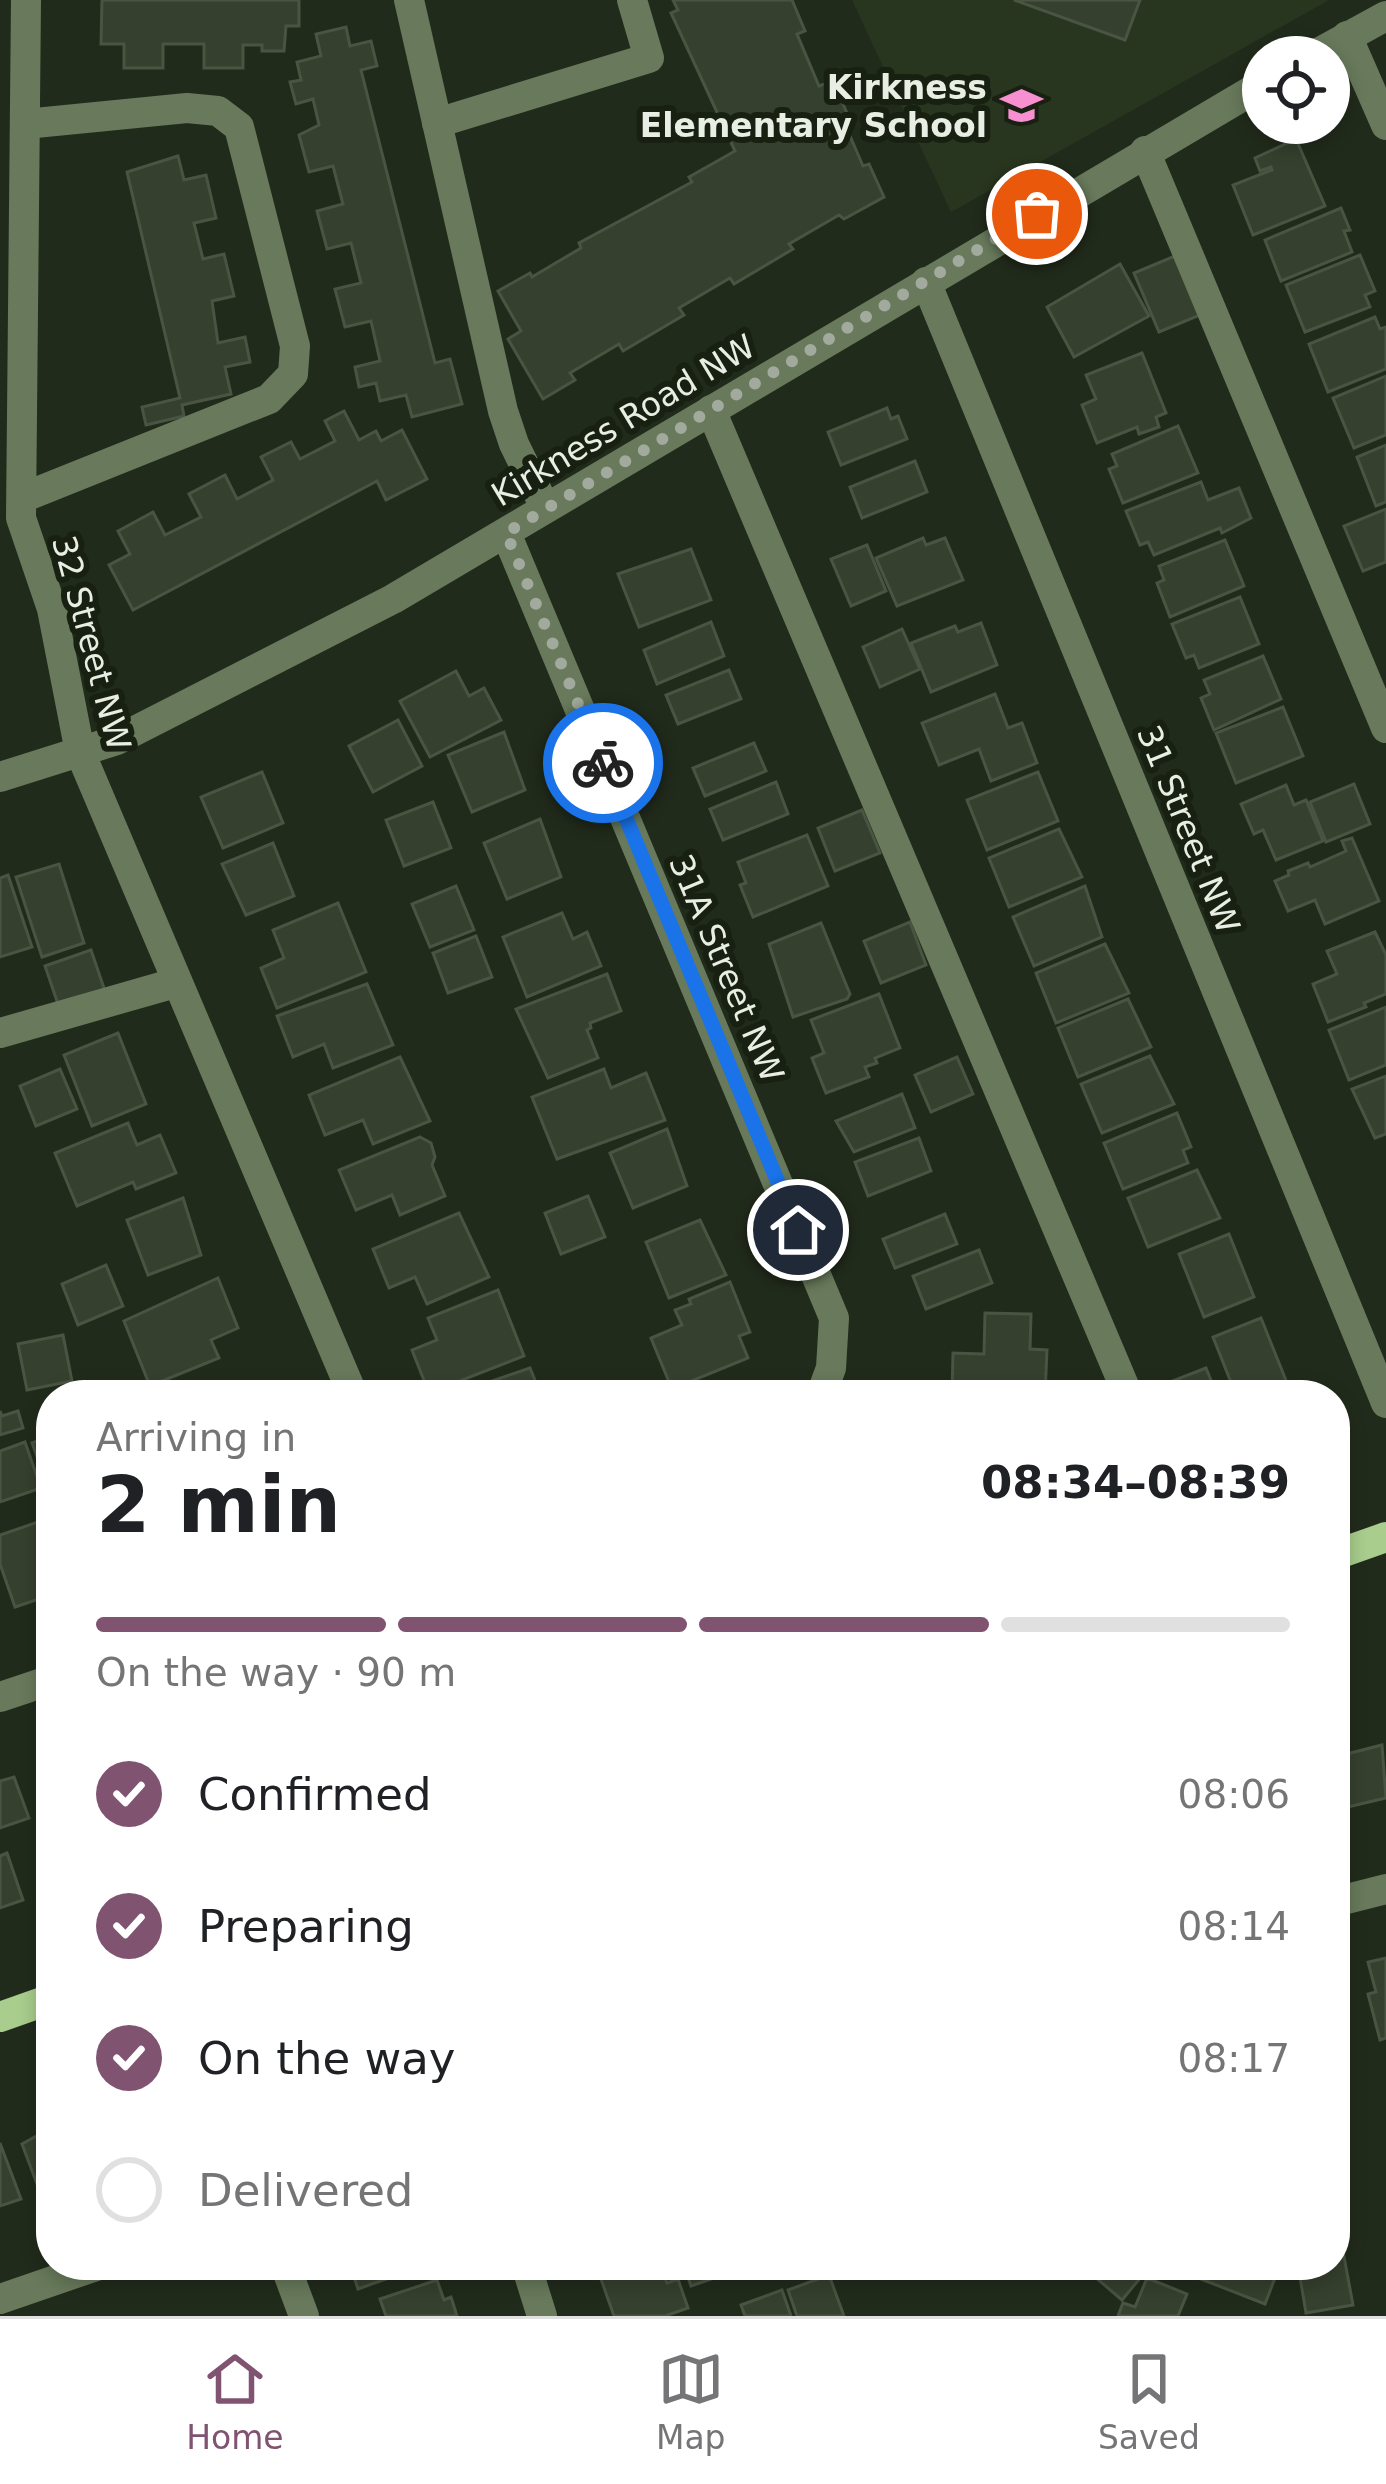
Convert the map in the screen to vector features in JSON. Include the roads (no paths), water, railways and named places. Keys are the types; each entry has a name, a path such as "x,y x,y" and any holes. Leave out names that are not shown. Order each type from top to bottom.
{"main road":[{"path":"1350,1550 1386,1537"},
{"path":"0,2017 36,2004"}],"street":[{"name":"32 Street NW","path":"26,0 21,518 52,609 80,752 347,1380"},
{"path":"409,0 503,411 545,507"},
{"path":"437,123 649,58 632,0"},
{"path":"1348,36 1386,16"},
{"path":"1350,41 1386,125"},
{"name":"Kirkness Road NW","path":"0,777 117,740 393,599 1242,96"},
{"path":"22,498 269,399 292,374 295,346 239,127 218,111 187,108 25,124"},
{"path":"1145,151 1386,728"},
{"name":"31 Street NW","path":"926,282 1386,1403"},
{"path":"710,410 1122,1380"},
{"name":"31A Street NW","path":"506,533 835,1318 826,1380"},
{"path":"0,1034 176,983"},
{"path":"0,1697 36,1685"},
{"path":"1350,1898 1386,1889"},
{"path":"0,2299 55,2280"},
{"path":"291,2280 304,2316"},
{"path":"531,2280 542,2316"}],"place":[{"name":"Kirkness Elementary School","path":"1021,106"}]}
